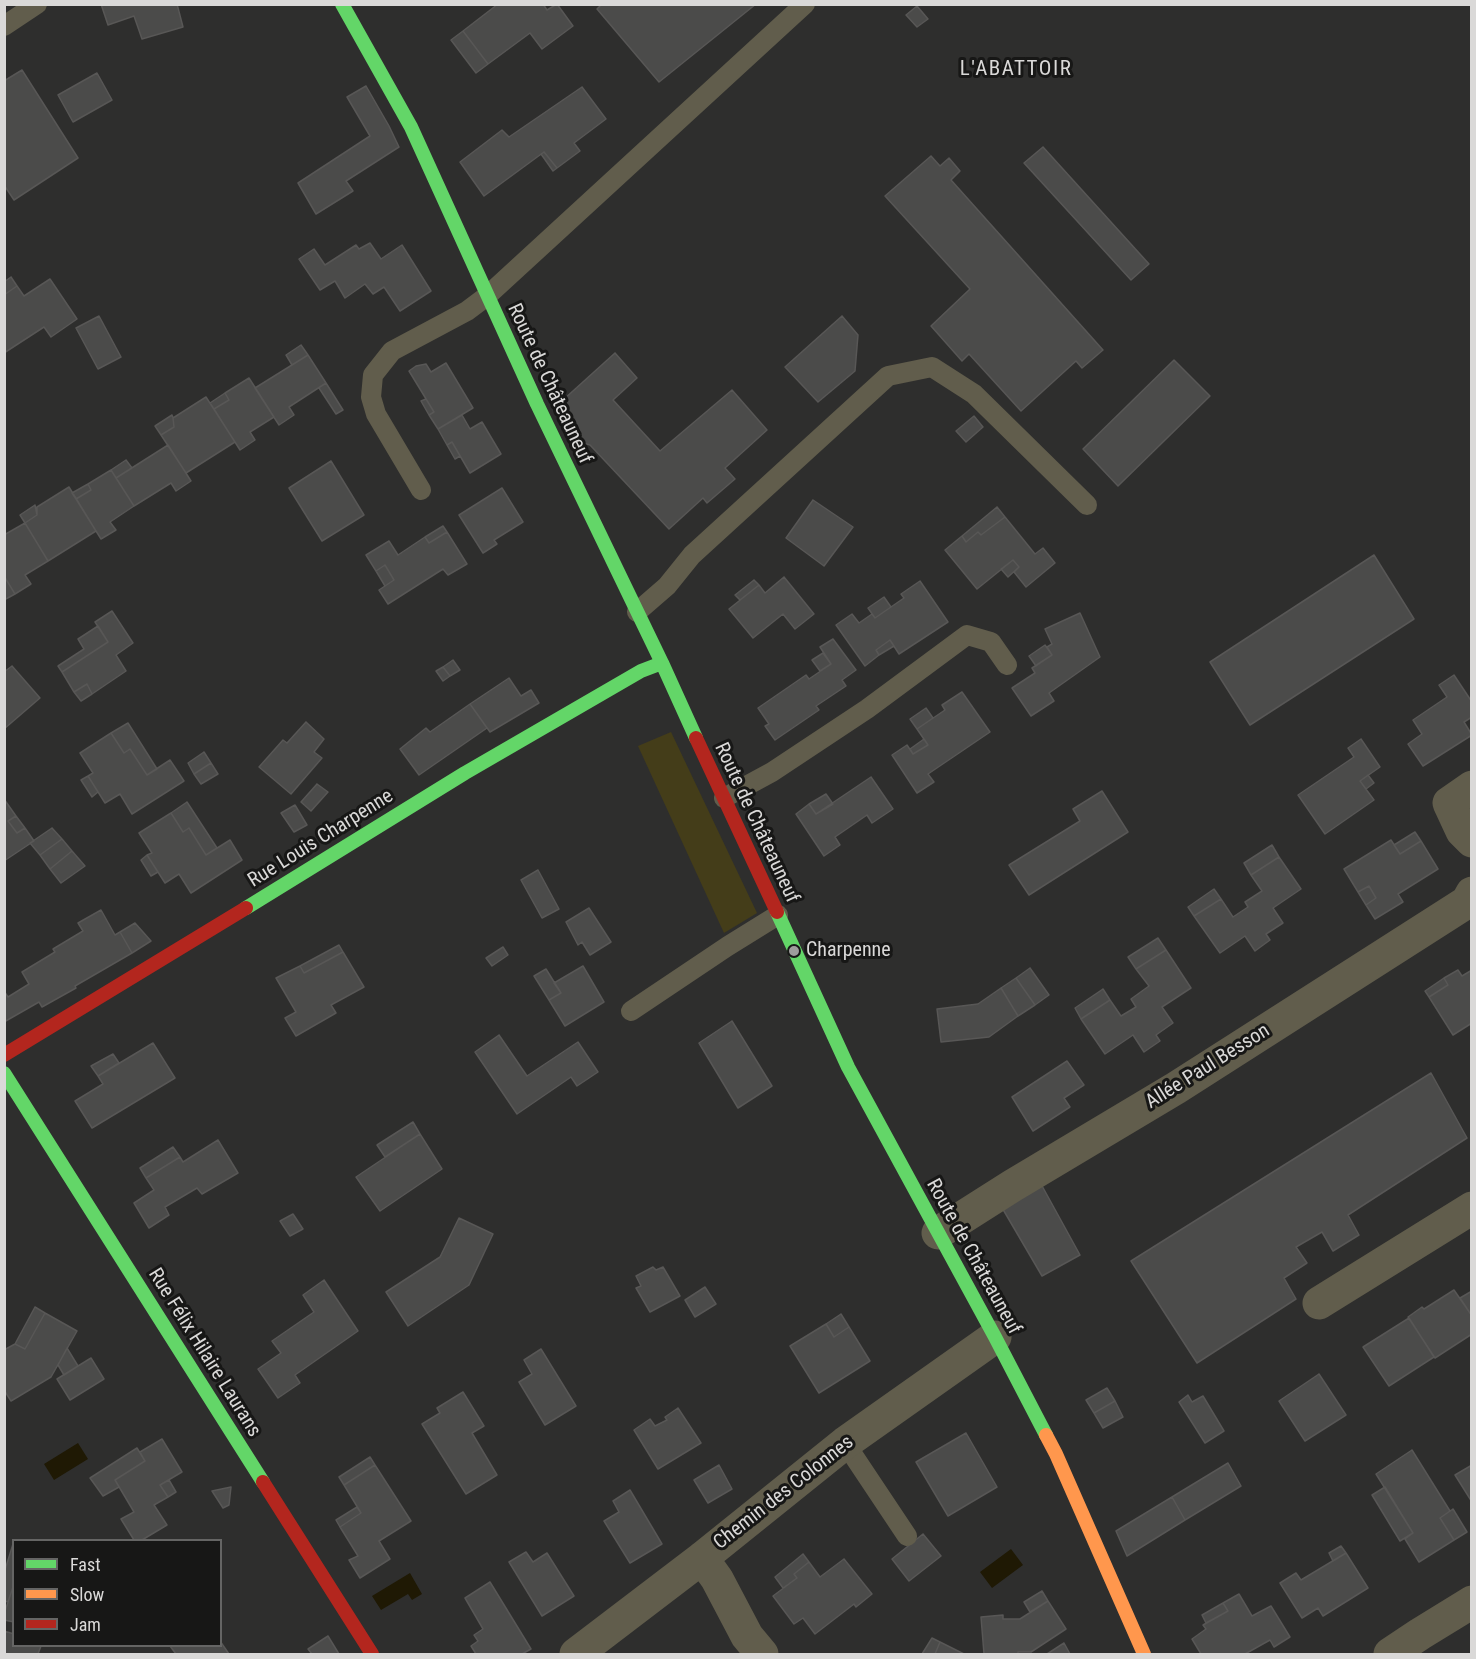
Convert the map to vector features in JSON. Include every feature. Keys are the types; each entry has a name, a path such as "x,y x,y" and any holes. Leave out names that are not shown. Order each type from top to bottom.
{"main road":[{"name":"Route de Châteauneuf","path":"342,4 411,127 537,404 662,663 848,1067 996,1337 1056,1454 1144,1654"},
{"name":"Rue Louis Charpenne","path":"4,1055 465,774 641,671 662,663"},
{"name":"Rue Félix Hilaire Laurans","path":"4,1073 372,1654"}],"street":[{"path":"1472,787 1449,803 1462,831 1472,841"},
{"name":"Allée Paul Besson","path":"938,1233 1227,1056 1467,902 1472,893"},
{"path":"1319,1303 1472,1208"},
{"name":"Chemin des Colonnes","path":"576,1654 702,1558 846,1443 996,1337"},
{"path":"702,1558 717,1579 747,1636 762,1654"},
{"path":"1390,1654 1472,1602"}],"lane":[{"path":"4,26 38,4"},
{"path":"421,490 376,414 371,397 373,375 392,351 467,311 487,296 805,4"},
{"path":"637,612 667,586 692,555 888,376 932,367 941,372 974,394 1087,506"},
{"path":"724,798 772,772 858,715 968,636 991,642 1007,664"},
{"path":"631,1011 777,915"},
{"path":"846,1443 907,1536"}],"shaded area":[{"path":"671,732 757,913 724,933 638,746"},
{"path":"78,1443 88,1459 54,1480 44,1464"},
{"path":"1011,1549 1023,1565 992,1588 980,1572"},
{"path":"410,1573 422,1594 412,1600 408,1594 381,1610 372,1596"}],"building":[{"path":"101,4 177,4 183,27 142,39 134,16 108,25"},
{"path":"498,4 543,4 547,10 557,4 573,26 542,49 530,33 488,64 463,31"},
{"path":"602,4 756,4 659,82 597,9"},
{"path":"917,6 928,19 917,27 906,15"},
{"path":"463,31 488,64 476,73 451,40"},
{"path":"22,70 78,158 14,200 4,185 4,81"},
{"path":"97,73 112,100 73,122 58,95"},
{"path":"366,86 399,147 346,181 353,191 316,214 298,183 370,136 347,97"},
{"path":"582,87 606,119 574,143 580,151 557,168 544,152 484,196 460,162 502,130 509,137"},
{"path":"1043,147 1149,264 1131,280 1024,163"},
{"path":"544,152 557,168 553,171 541,154"},
{"path":"931,156 940,166 949,158 960,171 951,180 1103,350 1082,368 1076,361 1021,411 969,354 962,361 931,326 970,289 885,196"},
{"path":"370,243 381,259 402,245 431,291 400,311 384,287 373,294 365,284 345,298 335,281 320,290 299,259 314,249 325,265 356,245 359,249"},
{"path":"11,277 17,286 4,295 4,282"},
{"path":"50,279 77,319 51,337 44,327 4,353 4,295 17,286 24,296"},
{"path":"99,316 121,357 98,369 76,328"},
{"path":"842,316 858,335 855,371 818,402 785,367"},
{"path":"301,345 308,355 292,365 286,355"},
{"path":"615,353 637,378 613,400 660,451 732,390 767,430 725,468 735,479 707,503 703,498 669,529 590,445 583,443 563,400"},
{"path":"308,355 326,383 289,407 294,415 279,425 255,388"},
{"path":"1174,360 1210,396 1118,486 1083,449"},
{"path":"446,363 473,408 438,429 429,415 434,412 409,371 416,366 426,364 431,372"},
{"path":"249,378 274,417 250,432 255,440 240,450 214,409 229,400 225,393"},
{"path":"326,383 343,410 336,414 319,388"},
{"path":"225,393 229,400 214,409 210,403"},
{"path":"206,397 235,442 186,473 161,435 174,427 173,418"},
{"path":"426,399 434,412 429,415 421,401"},
{"path":"172,415 174,427 161,435 155,426"},
{"path":"462,415 470,429 482,422 501,454 470,473 452,442 447,445 438,429"},
{"path":"974,416 983,427 966,442 956,431"},
{"path":"452,442 460,456 455,459 447,445"},
{"path":"168,445 191,481 176,491 171,483 134,506 116,478"},
{"path":"126,460 132,468 116,478 111,470"},
{"path":"331,461 364,515 322,541 289,488"},
{"path":"111,470 134,506 110,522 116,530 101,539 76,499 91,490 88,484"},
{"path":"88,484 91,490 76,499 72,493"},
{"path":"69,487 96,531 48,561 25,523 37,515 37,507"},
{"path":"502,488 523,522 494,540 497,544 483,553 459,515"},
{"path":"813,500 853,527 824,566 786,538"},
{"path":"35,505 37,515 25,523 20,515"},
{"path":"997,507 1005,517 981,535 978,532 966,542 962,536"},
{"path":"1005,517 1035,554 1043,548 1055,563 1026,587 1014,572 1019,567 1013,560 977,589 945,550 962,536 966,542 978,532 981,535"},
{"path":"25,523 48,561 25,575 31,584 15,594 4,576 4,535"},
{"path":"443,526 447,532 429,543 425,537"},
{"path":"447,532 467,564 448,575 443,569 388,604 379,590 394,580 385,565 376,571 366,555 389,541 398,555 425,537 429,543"},
{"path":"1374,555 1414,619 1250,725 1210,662"},
{"path":"1013,560 1019,567 1008,577 1001,569"},
{"path":"385,565 394,580 385,586 376,571"},
{"path":"4,576 15,594 4,600"},
{"path":"784,577 814,614 795,629 783,614 753,638 729,609 759,585 765,593"},
{"path":"754,580 759,585 740,600 735,595"},
{"path":"920,581 948,622 899,654 890,640 876,650 879,655 865,666 836,625 852,614 859,623 872,614 875,618 904,598 901,594"},
{"path":"884,597 891,607 875,618 868,608"},
{"path":"112,611 133,643 116,655 126,671 92,694 87,684 74,692 62,672 108,642 95,622"},
{"path":"1080,613 1100,657 1049,693 1054,701 1031,716 1012,688 1035,673 1032,668 1052,655 1047,647 1052,644 1045,629"},
{"path":"98,626 108,642 62,672 58,666 84,649 78,639"},
{"path":"833,639 856,670 842,680 846,686 816,706 819,710 775,740 765,726 769,724 758,708 806,675 809,679 831,664 820,647"},
{"path":"890,640 894,646 879,655 876,650"},
{"path":"1045,645 1052,655 1036,666 1029,656"},
{"path":"823,653 831,664 820,671 812,660"},
{"path":"453,660 460,670 450,676 443,667"},
{"path":"12,666 40,698 4,729 4,672"},
{"path":"443,667 450,676 443,681 436,671"},
{"path":"1454,675 1472,702 1472,717 1464,722 1472,735 1423,766 1408,744 1422,734 1413,720 1447,697 1439,685"},
{"path":"509,678 521,696 531,690 539,703 490,732 470,704"},
{"path":"87,684 92,694 81,701 74,692"},
{"path":"962,692 990,732 928,774 934,782 917,793 892,755 907,745 913,754 928,745 917,729 945,710 942,705"},
{"path":"470,704 487,728 419,775 400,749 426,728 430,732"},
{"path":"926,708 933,718 917,729 910,719"},
{"path":"306,722 324,739 314,752 322,758 291,794 259,767 283,740 287,743"},
{"path":"128,723 157,769 147,775 130,749 124,753 111,733"},
{"path":"111,733 124,753 130,749 147,775 170,760 184,781 132,814 120,794 105,803 88,776 93,773 80,753"},
{"path":"924,739 928,745 913,754 910,749"},
{"path":"1361,739 1380,767 1360,781 1374,800 1325,834 1298,795 1354,757 1348,748"},
{"path":"204,752 211,763 194,774 188,763"},
{"path":"211,763 218,774 201,784 194,774"},
{"path":"1368,775 1374,783 1366,789 1360,781"},
{"path":"88,776 98,792 92,797 81,780"},
{"path":"871,777 893,809 872,823 867,815 835,837 840,845 824,856 796,814 809,804 816,814"},
{"path":"317,784 328,792 311,811 301,802"},
{"path":"1102,791 1128,832 1029,895 1009,865 1080,821 1073,809"},
{"path":"826,794 833,804 816,814 809,804"},
{"path":"4,799 16,816 8,821 17,833 25,828 34,841 4,861"},
{"path":"187,802 217,848 206,855 189,828 183,832 171,813"},
{"path":"295,805 307,825 294,832 281,813"},
{"path":"171,813 183,832 189,828 206,855 230,840 242,860 191,893 179,874 165,883 147,855 152,853 139,833"},
{"path":"16,816 25,828 17,833 8,821"},
{"path":"52,828 62,839 40,855 30,843"},
{"path":"1415,832 1421,841 1400,854 1394,845"},
{"path":"62,839 72,851 50,869 40,855"},
{"path":"1391,840 1400,854 1421,841 1438,869 1398,894 1403,902 1375,919 1366,905 1376,898 1369,886 1358,892 1344,869"},
{"path":"1272,845 1279,857 1251,875 1244,863"},
{"path":"72,851 85,866 61,883 50,869"},
{"path":"147,855 158,872 151,876 141,860"},
{"path":"1279,857 1301,889 1273,908 1283,923 1266,934 1270,940 1255,951 1245,936 1220,953 1194,916 1221,899 1233,917 1248,907 1245,902 1262,891 1251,875"},
{"path":"538,870 559,909 542,918 521,880"},
{"path":"1369,886 1376,898 1366,905 1358,892"},
{"path":"1214,889 1221,899 1194,916 1188,907"},
{"path":"589,908 611,942 590,955 582,942 578,945 566,922"},
{"path":"101,910 115,935 120,932 132,953 42,1007 39,1002 4,1022 4,991 8,997 29,984 22,972 55,952 53,949 83,931 78,923"},
{"path":"135,923 151,941 132,953 120,932"},
{"path":"1158,938 1166,950 1136,969 1128,957"},
{"path":"339,945 343,952 304,973 300,966"},
{"path":"503,947 508,955 492,966 486,958"},
{"path":"1166,950 1191,988 1162,1007 1173,1023 1156,1035 1160,1041 1144,1052 1133,1035 1105,1054 1081,1019 1110,1000 1121,1016 1136,1007 1131,999 1149,986 1136,969"},
{"path":"343,952 364,987 331,1005 336,1013 296,1036 285,1018 296,1012 276,978 300,966 304,973"},
{"path":"583,966 604,1002 565,1026 549,1000 561,993 554,983"},
{"path":"1030,968 1049,995 1035,1005 1016,978"},
{"path":"546,969 561,993 549,1000 534,976"},
{"path":"1458,970 1462,976 1472,970 1472,1023 1453,1035 1429,997 1448,985 1444,978"},
{"path":"1016,978 1035,1005 1018,1016 1001,988"},
{"path":"1444,978 1448,985 1429,997 1425,991"},
{"path":"1001,988 1018,1016 989,1037 941,1042 937,1009 978,1004"},
{"path":"1103,989 1110,1000 1081,1019 1075,1008"},
{"path":"732,1021 772,1086 738,1108 699,1043"},
{"path":"499,1035 527,1076 578,1042 598,1072 577,1086 571,1077 517,1114 475,1052"},
{"path":"153,1043 175,1078 92,1128 75,1101 103,1084 98,1076"},
{"path":"113,1054 119,1063 98,1076 91,1066"},
{"path":"1067,1061 1084,1085 1064,1098 1070,1107 1033,1131 1012,1097"},
{"path":"1431,1073 1467,1138 1348,1215 1359,1235 1333,1251 1322,1232 1296,1247 1307,1263 1284,1278 1296,1299 1197,1363 1131,1261"},
{"path":"413,1122 420,1134 385,1157 377,1145"},
{"path":"420,1134 442,1169 380,1211 356,1177"},
{"path":"218,1140 238,1173 202,1194 197,1188 165,1207 169,1215 149,1228 134,1203 154,1190 146,1178 180,1157 183,1162"},
{"path":"173,1147 180,1157 146,1178 140,1168"},
{"path":"1041,1184 1080,1255 1042,1276 1001,1206"},
{"path":"293,1214 303,1229 290,1236 280,1221"},
{"path":"459,1218 493,1234 469,1285 408,1326 386,1292 440,1257"},
{"path":"653,1267 656,1270 663,1267 680,1296 650,1312 636,1288 641,1286 636,1276"},
{"path":"324,1280 358,1331 295,1375 300,1383 278,1398 258,1369 281,1353 272,1341 314,1312 303,1295"},
{"path":"705,1287 716,1304 695,1317 685,1300"},
{"path":"1454,1290 1472,1316 1472,1334 1435,1358 1408,1317"},
{"path":"1472,1291 1472,1316 1460,1298"},
{"path":"35,1307 45,1313 25,1349 15,1344"},
{"path":"45,1313 77,1331 51,1377 11,1401 4,1390 4,1350 15,1344 25,1349"},
{"path":"841,1314 849,1327 834,1337 826,1324"},
{"path":"1409,1318 1434,1357 1389,1386 1363,1347"},
{"path":"826,1324 834,1337 849,1327 870,1361 819,1393 790,1346"},
{"path":"67,1348 78,1366 64,1375 58,1365"},
{"path":"541,1349 576,1406 545,1425 519,1382 532,1374 524,1360"},
{"path":"91,1358 104,1379 70,1400 57,1379"},
{"path":"1319,1374 1346,1415 1305,1441 1279,1401"},
{"path":"1107,1388 1115,1401 1094,1413 1086,1400"},
{"path":"463,1392 484,1426 472,1433 497,1475 466,1494 422,1424 440,1413 437,1408"},
{"path":"1188,1395 1192,1402 1203,1396 1224,1431 1205,1443 1179,1402"},
{"path":"1115,1401 1123,1417 1103,1428 1094,1413"},
{"path":"678,1408 701,1443 658,1469 634,1430 650,1419 655,1426 667,1420 665,1417"},
{"path":"966,1433 997,1487 948,1516 916,1462"},
{"path":"162,1439 182,1472 160,1485 168,1497 154,1505 167,1525 144,1539 133,1539 121,1519 134,1512 115,1480 145,1461 140,1452"},
{"path":"137,1448 145,1461 115,1480 119,1487 103,1496 90,1478"},
{"path":"1412,1450 1450,1511 1440,1518 1454,1540 1419,1562 1405,1539 1413,1533 1376,1474"},
{"path":"370,1457 375,1465 344,1485 339,1477"},
{"path":"1228,1463 1241,1486 1185,1520 1172,1497"},
{"path":"375,1465 411,1521 379,1541 390,1559 360,1578 349,1560 358,1556 340,1527 361,1513 344,1485"},
{"path":"719,1465 732,1489 708,1503 694,1480"},
{"path":"1472,1465 1472,1502 1455,1475"},
{"path":"169,1480 176,1492 168,1497 160,1485"},
{"path":"231,1487 229,1505 223,1508 212,1491"},
{"path":"1385,1487 1413,1533 1400,1541 1372,1495"},
{"path":"630,1490 662,1544 630,1563 604,1521 619,1512 613,1501"},
{"path":"1172,1497 1185,1520 1127,1556 1116,1531"},
{"path":"357,1507 361,1513 340,1527 336,1520"},
{"path":"1453,1509 1467,1532 1454,1540 1440,1518"},
{"path":"923,1534 941,1556 909,1581 892,1559"},
{"path":"1341,1546 1346,1553 1333,1561 1329,1553"},
{"path":"12,1547 12,1590 8,1602 4,1601 4,1573"},
{"path":"526,1552 533,1562 547,1553 574,1596 542,1616 509,1562"},
{"path":"1346,1553 1368,1588 1323,1616 1318,1608 1302,1618 1280,1583 1296,1573 1301,1580"},
{"path":"803,1554 809,1562 794,1574 797,1578 783,1588 775,1577"},
{"path":"844,1559 872,1594 856,1607 854,1604 815,1634 803,1618 794,1624 773,1596 797,1578 794,1574 809,1562 820,1577"},
{"path":"490,1582 531,1649 522,1654 476,1654 471,1646 478,1641 474,1635 483,1629 465,1598"},
{"path":"12,1590 12,1622 4,1620"},
{"path":"1042,1591 1048,1601 1030,1612 1024,1602"},
{"path":"1239,1594 1252,1616 1271,1606 1290,1637 1274,1647 1270,1640 1245,1654 1201,1654 1192,1639 1206,1629 1203,1625 1228,1611 1223,1603"},
{"path":"1048,1601 1066,1629 1031,1652 984,1654 981,1617 1003,1615 1003,1619 1020,1619"},
{"path":"1223,1603 1228,1611 1206,1623 1202,1615"},
{"path":"4,1631 12,1633 12,1647 41,1647 38,1654 4,1654"},
{"path":"328,1636 339,1654 312,1654 308,1649"},
{"path":"932,1638 940,1642 935,1654 922,1654"},
{"path":"940,1642 964,1654 935,1654"},
{"path":"1064,1643 1070,1654 1047,1654"},
{"path":"222,1644 229,1654 176,1654 171,1647 222,1647"}],"traffic: fast":[{"path":"342,4 411,127 537,404 696,738"},
{"path":"246,908 465,773 641,671 662,663"},
{"path":"777,912 848,1067 1046,1435"},
{"path":"4,1073 263,1482"}],"traffic: slow":[{"path":"1046,1435 1144,1654"}],"traffic: jam":[{"path":"696,738 777,912"},
{"path":"4,1055 246,908"},
{"path":"263,1482 372,1654"}],"place":[{"name":"Charpenne","path":"794,951"}],"district":[{"name":"L'ABATTOIR","path":"1016,70"}]}
